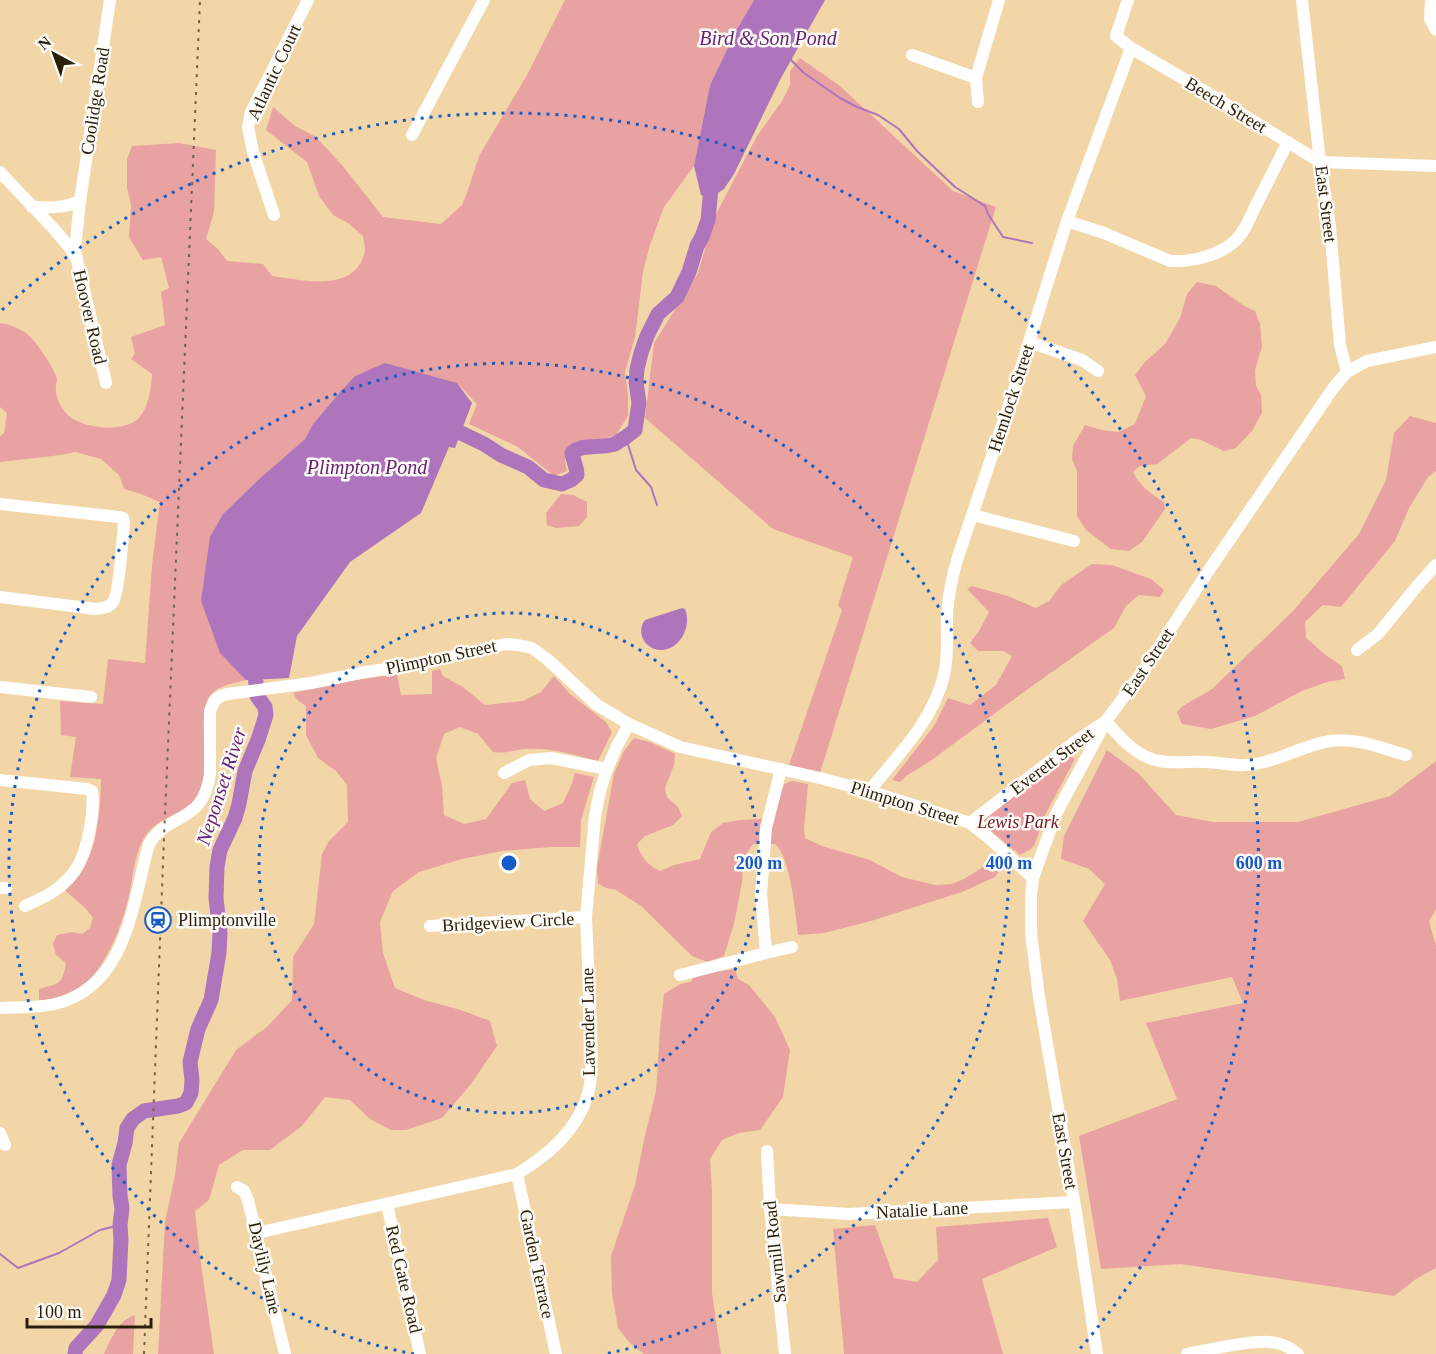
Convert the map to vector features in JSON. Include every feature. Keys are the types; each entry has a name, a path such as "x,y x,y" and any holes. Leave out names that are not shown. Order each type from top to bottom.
{"street":[{"name":"Coolidge Road","path":"77,260 75,242 80,201 110,0"},
{"name":"Atlantic Court","path":"274,215 248,128 251,112 308,0"},
{"path":"412,135 484,0"},
{"path":"978,102 976,78 999,0"},
{"path":"1128,0 1116,36 1131,48"},
{"name":"East Street","path":"1097,1354 1039,997 1031,933 1033,878 1056,814 1106,722 1145,668 1334,387 1347,372 1341,345 1330,227 1320,162 1302,0"},
{"path":"1431,0 1430,19 1436,30"},
{"name":"Beech Street","path":"1131,48 1320,162"},
{"name":"Hemlock Street","path":"869,791 912,737 935,703 944,674 947,652 947,613 951,582 1067,221 1131,48"},
{"path":"912,55 976,78"},
{"path":"1067,221 1170,261 1180,262 1213,255 1236,240 1246,226 1288,142"},
{"path":"1320,162 1436,166"},
{"name":"Hoover Road","path":"0,172 53,228 77,260 106,383"},
{"path":"32,207 70,206 80,201"},
{"path":"1029,342 1082,360 1098,371"},
{"path":"1347,372 1367,361 1436,347"},
{"path":"0,504 119,517 123,518 124,522 115,599 106,607 95,609 0,597"},
{"path":"973,515 1074,542"},
{"path":"1357,650 1378,634 1436,565"},
{"name":"Plimpton Street","path":"0,1008 38,1007 66,1001 94,983 109,967 132,919 151,841 164,829 195,809 205,796 210,774 210,714 216,698 421,664 505,644 532,648 597,705 629,724 680,747 869,791 970,823 1033,878"},
{"path":"0,687 91,697"},
{"path":"1106,722 1137,751 1161,762 1247,766 1263,763 1305,747 1332,740 1360,742 1406,755"},
{"name":"Everett Street","path":"970,823 1077,741 1106,722"},
{"name":"Lavender Lane","path":"256,1233 517,1174 551,1151 572,1126 588,1094 591,1076 586,917 595,816 607,769 629,724"},
{"path":"504,772 529,760 551,758 607,769"},
{"path":"766,953 761,894 766,828 781,769"},
{"path":"0,780 87,789 92,791 94,801 87,844 79,866 55,891 25,906"},
{"name":"Bridgeview Circle","path":"430,926 586,917"},
{"path":"680,975 792,947"},
{"name":"Sawmill Road","path":"767,1151 770,1209 786,1354"},
{"name":"Garden Terrace","path":"517,1174 556,1354"},
{"name":"Daylily Lane","path":"237,1187 244,1191 249,1200 285,1354"},
{"name":"Natalie Lane","path":"770,1209 849,1214 1074,1202"},
{"name":"Red Gate Road","path":"387,1204 420,1354"},
{"path":"1187,1354 1260,1341 1276,1342 1299,1354"}],"green space":[{"path":"565,0 754,0 710,85 694,166 664,207 650,245 643,272 635,337 625,372 628,416 616,435 594,442 577,441 566,449 567,471 554,476 518,447 469,424 477,404 457,383 385,364 355,376 313,424 305,439 223,514 240,673 246,680 221,688 209,697 204,719 206,780 203,789 196,801 154,826 144,839 137,855 121,923 103,962 87,983 78,990 64,996 39,1001 39,989 59,982 65,970 66,963 56,955 53,944 57,935 72,932 82,934 90,928 93,918 63,888 83,867 91,851 98,820 101,779 70,777 76,737 61,735 60,701 103,704 108,659 145,663 152,565 160,502 124,489 119,475 101,459 75,452 0,462 0,436 4,433 7,413 0,407 0,323 23,331 39,347 55,374 58,399 69,416 84,424 104,428 133,423 139,418 147,403 152,374 131,359 135,354 131,337 165,325 161,292 169,288 161,257 143,260 129,237 131,205 127,188 127,159 132,146 179,143 216,150 214,212 206,239 227,261 263,264 272,276 311,281 338,279 349,275 358,267 365,253 363,236 348,223 333,215 319,196 307,162 266,130 273,107 295,126 316,137 342,165 383,217 441,224 462,205 479,156 527,75"},
{"path":"800,58 840,86 953,191 996,207 820,773 789,765 842,610 838,605 853,557 773,529 645,418 654,343 698,273 714,218 757,136 782,101 790,85 790,71"},
{"path":"1197,282 1216,286 1255,311 1260,324 1262,347 1255,370 1256,386 1261,395 1262,413 1252,431 1236,448 1224,451 1201,440 1191,438 1157,464 1140,466 1133,472 1146,489 1164,502 1165,509 1142,542 1129,551 1111,549 1086,530 1077,516 1077,471 1072,459 1073,446 1085,425 1118,432 1135,424 1146,396 1135,375 1145,362 1165,344 1180,318 1187,294"},
{"path":"1410,416 1436,423 1436,471 1428,477 1409,508 1395,541 1341,607 1323,605 1305,622 1306,638 1342,666 1345,679 1327,682 1302,691 1255,716 1211,729 1182,724 1177,712 1212,689 1293,611 1359,534 1386,480 1394,433"},
{"path":"561,494 573,495 587,502 587,517 579,526 556,528 547,525 546,513"},
{"path":"1092,564 1112,565 1151,579 1164,590 1160,597 1139,595 1126,606 1114,628 900,782 892,780 934,726 948,698 970,705 996,685 1012,656 1003,651 978,651 970,643 989,612 967,589 972,586 1008,596 1036,608 1049,601 1061,585"},
{"path":"440,669 443,676 463,687 485,705 523,701 541,692 554,676 570,694 606,722 612,732 598,761 544,749 493,752 478,734 460,727 444,734 436,758 442,786 444,815 464,824 486,819 512,783 525,780 530,799 544,811 563,803 575,773 594,777 581,820 580,847 502,851 462,859 419,872 393,891 380,922 383,953 395,988 424,1000 490,1021 497,1046 471,1084 442,1118 406,1130 391,1130 370,1119 350,1100 325,1097 302,1126 270,1150 243,1150 219,1165 209,1200 195,1211 214,1354 158,1354 165,1222 179,1143 236,1050 268,1026 292,1000 293,957 314,924 322,854 329,841 348,822 347,785 336,771 318,758 306,735 306,706 297,700 293,693 397,674 401,695 432,694 432,671"},
{"path":"634,738 650,742 675,754 674,765 665,788 667,797 678,807 682,816 673,825 645,836 637,844 646,860 660,871 700,859 711,832 723,823 760,819 775,812 784,784 792,781 808,784 805,838 822,846 870,860 902,877 935,885 952,884 964,879 994,860 1000,870 995,877 962,892 871,921 824,933 798,935 789,873 785,861 775,844 753,844 743,859 742,882 734,924 724,956 707,962 692,956 641,906 616,890 598,884 597,867 614,774 624,751"},
{"path":"1107,750 1138,773 1176,815 1213,822 1298,822 1390,796 1436,761 1436,909 1429,921 1436,946 1436,1268 1416,1279 1394,1296 1181,1264 1101,1269 1079,1136 1177,1099 1146,1023 1243,1003 1232,977 1120,1001 1117,979 1110,960 1083,921 1105,884 1089,869 1061,859 1064,836"},
{"name":"Lewis Park","path":"1069,754 1075,759 1045,815 1035,844 1020,855 986,827 984,820"},
{"path":"735,969 738,979 749,985 775,1017 790,1050 783,1097 760,1130 739,1133 722,1140 710,1159 712,1293 721,1354 644,1354 629,1342 618,1328 612,1293 611,1256 635,1185 656,1091 664,994 680,984 691,982 693,978 712,972"},
{"path":"1048,1218 1057,1247 982,1279 1003,1354 844,1354 833,1229 875,1225 894,1278 917,1282 938,1260 936,1227"},
{"path":"135,1315 133,1354 104,1354 112,1336 124,1321"}],"water":[{"name":"Bird & Son Pond","path":"754,0 825,0 781,78 734,174 724,189 710,198 701,195 694,166 710,85"},
{"name":"Plimpton Pond","path":"385,363 457,383 472,403 455,448 449,447 421,513 350,562 297,636 289,678 246,680 220,653 201,601 210,537 223,514 305,439 313,424 355,376"},
{"path":"685,609 687,622 679,641 669,649 651,648 642,635 642,625 645,620"}],"waterway":[{"path":"790,59 804,73 840,98 878,115 899,129 917,151 955,187 985,206 1003,237 1032,243"},
{"name":"Neponset River","path":"441,431 461,433 528,467 544,480 562,484 577,475 572,453 576,450 615,444 635,430 639,403 637,369 641,353 658,314 677,297 689,272 708,220 712,178"},
{"path":"626,438 636,470 651,487 657,505"},
{"name":"Neponset River","path":"75,1354 76,1348 97,1325 114,1295 119,1280 122,1208 119,1165 127,1128 133,1119 144,1111 186,1103 191,1093 190,1062 198,1029 211,1000 219,953 220,933 216,898 220,850 235,818 245,771 266,715 265,707 257,696 254,661"},
{"path":"0,1254 18,1268 59,1253 100,1230 120,1225"}],"railway":[{"path":"144,1354 200,0"}],"place":[{"name":"Plimptonville","path":"158,920"}]}
